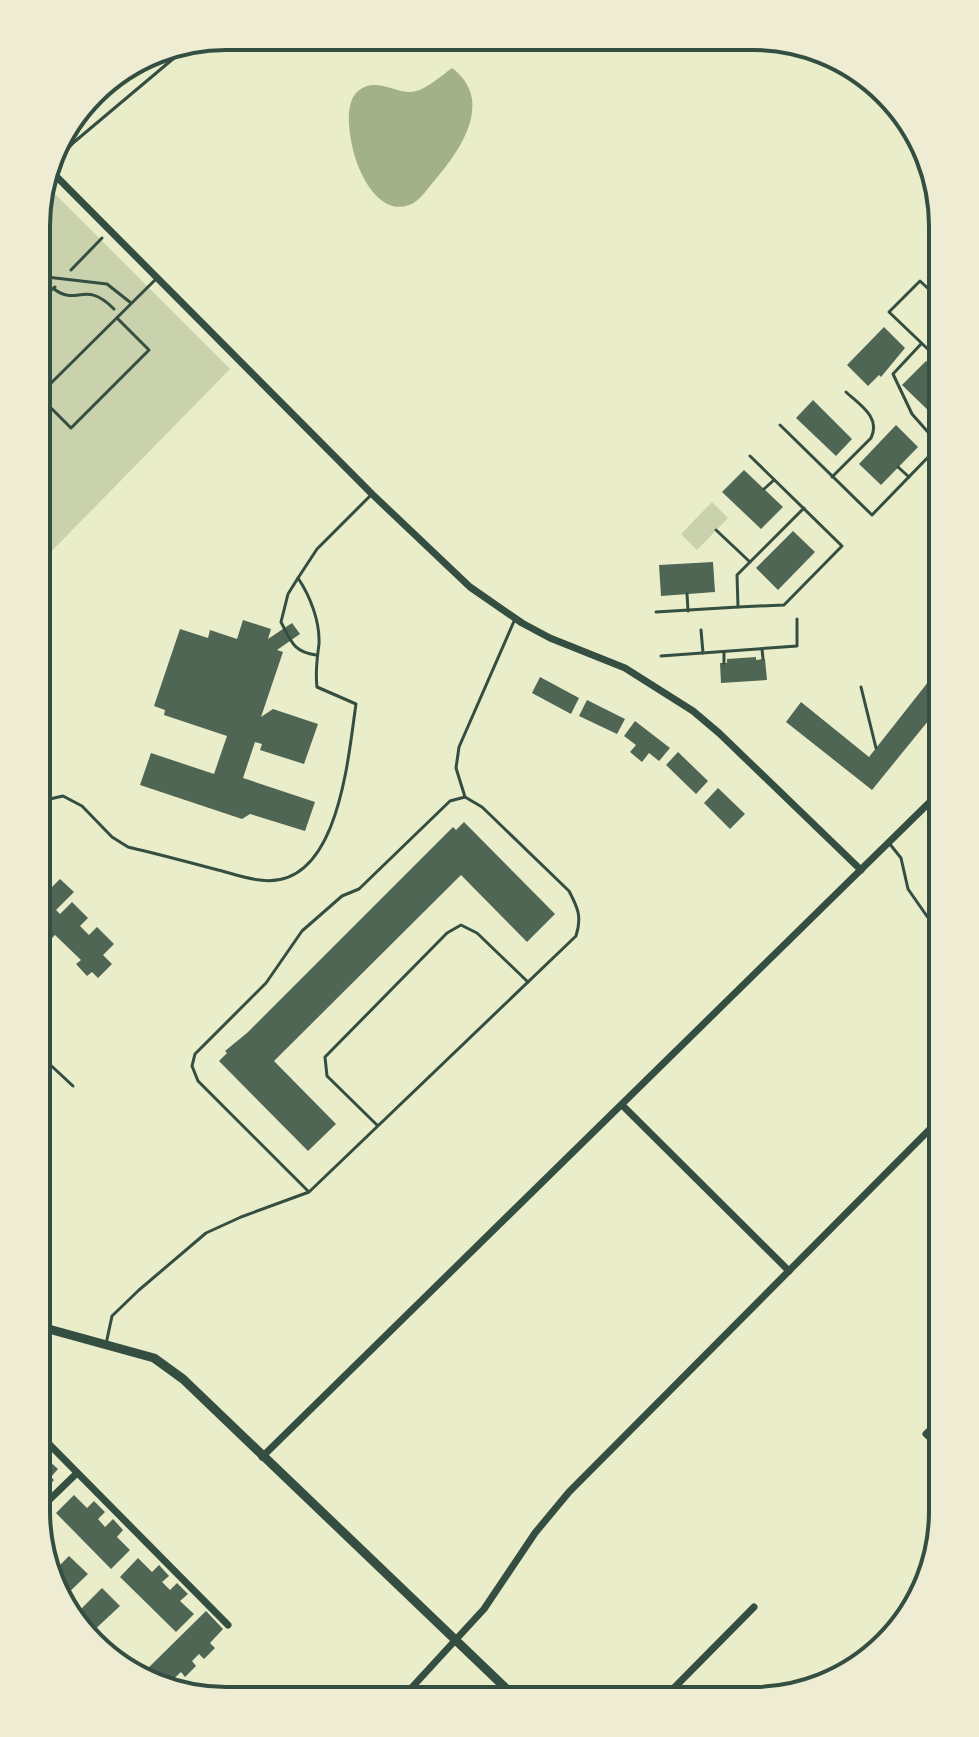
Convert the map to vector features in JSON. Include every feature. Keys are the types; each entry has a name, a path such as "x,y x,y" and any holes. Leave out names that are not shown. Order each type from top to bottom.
{"street":[{"path":"57,177 372,494 470,587 515,619 550,638 625,668 693,711 861,870"},
{"path":"262,1457 929,803"},
{"path":"622,1105 789,1271"},
{"path":"413,1687 484,1609 557,1505 929,1134"},
{"path":"50,1329 154,1358 183,1379 505,1687"},
{"path":"50,1445 228,1625"},
{"path":"50,1499 77,1473"},
{"path":"675,1687 754,1607"}],"lane":[{"path":"69,147 175,57"},
{"path":"50,277 107,284 131,303"},
{"path":"50,385 157,277"},
{"path":"50,407 71,428 149,350 118,316"},
{"path":"316,655 302,653 293,644 281,622 288,594 317,549 372,494"},
{"path":"50,799 63,796 82,806 112,837 128,847 262,881 290,876 314,859 328,834 344,785 356,704 317,687 314,668 319,641 315,614 298,578"},
{"path":"106,1344 112,1316 139,1290 206,1233 309,1192 576,936 581,921 578,907 569,891 482,807 465,797 456,768 459,747 515,619"},
{"path":"309,1192 198,1081 192,1066 195,1054 266,983 302,931 342,896 359,889 450,801 465,797"},
{"path":"889,843 901,858 908,889 929,919"},
{"path":"378,1126 327,1076 325,1057 447,933 461,925 477,933 528,982"},
{"path":"50,1065 73,1086"}],"path":[{"path":"50,291 110,230"},
{"path":"929,289 920,281 889,312 929,350"},
{"path":"53,289 70,297 89,292 97,295 118,316"},
{"path":"893,374 922,343"},
{"path":"888,370 893,374 912,414 929,433"},
{"path":"832,477 874,432 872,417 846,392"},
{"path":"780,425 872,515 929,456"},
{"path":"656,612 784,605 842,546 750,456"},
{"path":"898,467 909,477"},
{"path":"764,489 774,480"},
{"path":"738,607 737,575 804,508"},
{"path":"716,530 750,562"},
{"path":"687,594 688,611"},
{"path":"661,656 797,646 797,619"},
{"path":"701,630 703,653"},
{"path":"762,649 763,659"},
{"path":"724,652 724,663"},
{"path":"861,687 876,748"}],"shaded area":[{"path":"452,68 465,81 471,95 472,110 463,140 445,168 416,201 398,207 387,204 370,188 354,155 349,117 353,97 363,87 370,85 415,91"},
{"path":"53,192 230,369 50,553 50,226"},
{"path":"712,502 728,518 697,550 681,534"}],"building":[{"path":"884,327 905,348 881,377 879,375 868,386 847,365"},
{"path":"926,361 929,364 929,411 902,385"},
{"path":"813,400 852,439 836,456 796,418"},
{"path":"896,425 918,447 881,485 859,464"},
{"path":"744,470 783,507 761,529 722,492"},
{"path":"793,531 815,552 778,590 756,568"},
{"path":"713,562 715,592 661,596 659,565"},
{"path":"243,620 271,629 268,639 292,623 300,634 277,650 283,652 261,717 273,709 318,724 304,764 260,750 262,744 255,742 243,778 315,802 305,831 250,814 242,819 140,785 151,753 214,774 227,736 164,715 165,710 154,706 180,629 208,638 210,630 237,639"},
{"path":"756,657 756,660 765,659 767,680 721,683 720,663 727,663 727,659"},
{"path":"540,677 579,698 571,714 532,693"},
{"path":"929,681 929,720 872,790 786,722 801,702 869,757"},
{"path":"587,700 625,719 617,734 579,716"},
{"path":"635,721 670,748 659,761 649,753 642,762 630,752 636,745 624,736"},
{"path":"678,752 708,781 696,794 666,765"},
{"path":"718,788 745,814 730,829 704,803"},
{"path":"464,822 555,914 527,942 461,875 274,1061 336,1124 308,1151 219,1061 227,1053 225,1051 247,1033 453,827 456,830"},
{"path":"60,879 74,892 56,910 60,914 72,902 88,918 80,926 89,935 97,927 114,944 103,955 112,964 98,978 92,972 87,976 76,964 81,960 55,935 50,940 50,889"},
{"path":"50,1462 58,1469 51,1477 54,1480 50,1484"},
{"path":"74,1495 87,1508 94,1501 105,1512 98,1519 105,1527 113,1519 123,1530 117,1537 130,1550 111,1569 56,1513"},
{"path":"69,1556 88,1574 70,1591 59,1566"},
{"path":"138,1558 152,1572 159,1565 169,1576 162,1582 170,1590 177,1583 188,1594 180,1601 194,1614 176,1632 120,1577"},
{"path":"102,1588 120,1606 95,1629 81,1609"},
{"path":"206,1611 223,1629 210,1643 215,1648 204,1659 199,1654 192,1661 196,1666 185,1677 181,1672 174,1679 148,1668"}]}
